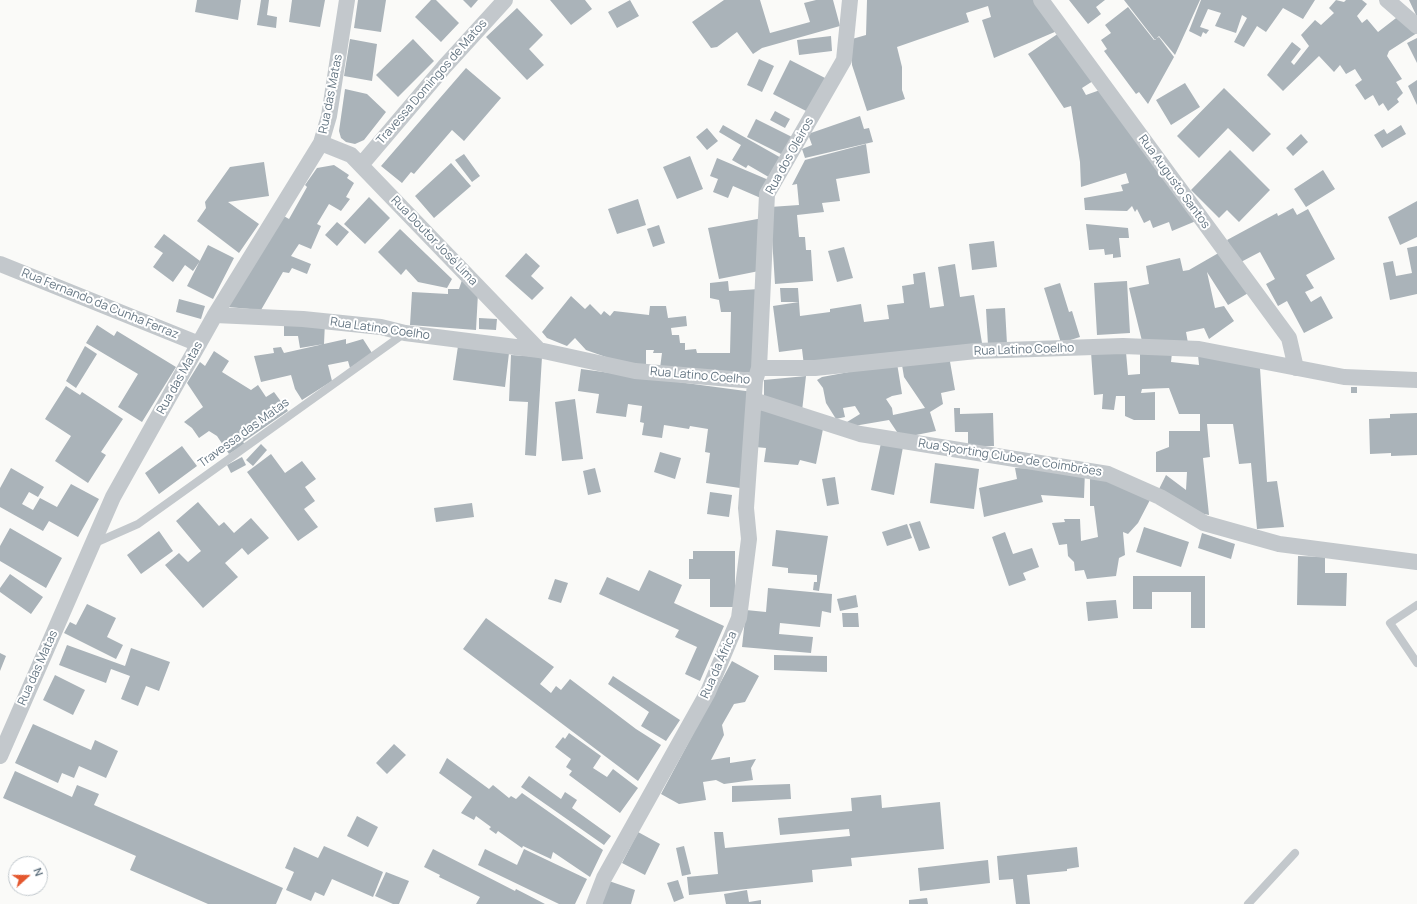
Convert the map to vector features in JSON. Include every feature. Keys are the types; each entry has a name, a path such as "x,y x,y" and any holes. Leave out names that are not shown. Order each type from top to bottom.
{"street":[{"name":"Rua das Matas","path":"0,756 113,497 215,316 321,143 329,116 346,0"},
{"name":"Travessa Domingos de Matos","path":"361,165 445,66 505,0"},
{"name":"Rua dos Oleiros","path":"757,374 767,194 844,60 850,0"},
{"name":"Rua Augusto Santos","path":"1041,0 1289,338 1296,368"},
{"path":"1387,0 1417,26"},
{"name":"Rua Doutor José Lima","path":"321,143 351,155 539,350"},
{"name":"Rua Fernando da Cunha Ferraz","path":"0,264 199,344"},
{"name":"Rua Latino Coelho","path":"215,316 311,320 381,327 405,333 539,350 635,371 757,374 976,351 1123,346 1199,349 1344,377 1417,380"},
{"path":"754,400 757,374"},
{"name":"Rua Sporting Clube de Coimbrões","path":"754,400 860,434 1108,474 1160,497 1204,523 1279,544 1417,562"},
{"name":"Rua da África","path":"594,904 604,878 708,692 739,618 750,539 746,508 754,400"}],"lane":[{"name":"Travessa das Matas","path":"92,544 138,524 405,333"},
{"path":"1417,605 1390,623 1417,663"},
{"path":"1248,904 1295,853"}],"building":[{"path":"197,0 241,0 238,20 195,12"},
{"path":"261,0 269,0 267,15 277,17 276,28 257,25"},
{"path":"292,0 325,0 320,27 289,22"},
{"path":"358,0 386,0 381,32 354,28"},
{"path":"431,0 436,0 459,23 441,42 415,17"},
{"path":"463,0 478,0 471,8"},
{"path":"550,0 585,0 592,9 571,25"},
{"path":"630,0 639,16 617,28 608,12"},
{"path":"724,0 760,0 770,33 810,22 804,3 816,0 833,0 840,26 762,48 753,54 737,32 717,47 711,48 692,22"},
{"path":"867,0 1036,0 1057,31 994,58 982,20 991,17 988,6 966,13 969,22 897,47 902,67 902,90 905,99 867,111 852,65 852,39 866,35"},
{"path":"1069,0 1105,0 1096,7 1101,14 1088,24"},
{"path":"1124,0 1200,0 1175,55 1159,36 1155,40"},
{"path":"1201,0 1315,0 1303,19 1283,8 1266,32 1257,26 1244,47 1234,42 1247,18 1242,15 1236,33 1215,26 1221,13 1208,9 1200,27 1209,30 1206,34 1203,32 1201,37 1189,31"},
{"path":"1336,0 1344,2 1346,0 1362,0 1367,4 1357,16 1362,23 1367,19 1378,32 1400,15 1417,33 1389,51 1387,56 1402,79 1396,82 1403,93 1397,99 1399,102 1388,111 1383,103 1379,106 1373,95 1365,100 1355,85 1362,80 1355,69 1346,74 1340,65 1334,72 1319,56 1283,91 1267,75 1292,42 1301,49 1291,62 1294,65 1309,46 1301,35 1315,20 1321,25 1334,13 1329,8"},
{"path":"1409,0 1417,0 1417,17"},
{"path":"1128,7 1154,40 1159,37 1174,57 1148,104 1139,92 1136,94 1104,51 1107,49 1101,40 1111,33 1105,25"},
{"path":"517,8 543,35 529,49 544,65 527,80 486,37"},
{"path":"1059,33 1093,81 1082,88 1086,95 1100,90 1196,221 1172,231 1169,222 1153,228 1150,220 1144,223 1137,209 1135,212 1132,206 1127,211 1085,210 1084,198 1123,191 1121,185 1129,183 1126,173 1081,187 1080,162 1071,106 1064,108 1028,54"},
{"path":"831,36 832,51 799,55 797,40"},
{"path":"1417,38 1417,63 1407,43"},
{"path":"350,39 377,44 372,81 344,76"},
{"path":"413,39 434,61 398,97 376,75"},
{"path":"759,59 774,66 762,92 747,85"},
{"path":"790,60 827,79 810,113 773,94"},
{"path":"466,68 501,98 464,141 452,130 414,174 411,172 402,183 381,166"},
{"path":"1417,80 1417,105 1408,86"},
{"path":"1185,83 1200,107 1171,125 1156,100"},
{"path":"1224,88 1271,134 1253,152 1228,128 1199,158 1177,136"},
{"path":"345,89 367,94 386,112 364,140 355,144 346,142 341,138 339,131"},
{"path":"775,111 790,119 785,128 770,120"},
{"path":"860,116 864,129 869,128 873,142 805,158 802,149 812,145 808,134"},
{"path":"756,119 794,138 785,156 747,137"},
{"path":"723,125 783,159 772,179 748,165 746,168 732,160 741,145 719,132"},
{"path":"1401,125 1406,134 1382,148 1374,135 1384,129 1387,134"},
{"path":"707,128 718,141 707,150 696,137"},
{"path":"1301,134 1308,142 1293,156 1286,148"},
{"path":"866,144 870,173 836,179 840,201 822,203 824,212 797,215 799,237 805,237 806,250 811,250 813,281 775,284 770,207 799,205 797,184 792,185 805,160"},
{"path":"1230,150 1270,190 1239,222 1227,210 1219,218 1191,190"},
{"path":"464,154 480,176 472,182 455,160"},
{"path":"690,156 703,189 677,199 663,167"},
{"path":"717,158 771,181 763,199 733,186 728,198 713,192 718,179 710,176"},
{"path":"264,162 269,196 228,202 259,224 239,253 197,221 206,208 205,202 230,167"},
{"path":"451,163 471,186 434,218 415,196"},
{"path":"334,165 349,175 347,178 354,183 346,197 350,199 341,211 329,204 317,224 321,226 311,249 299,244 291,256 311,264 307,274 292,268 289,273 283,272 261,310 228,307 282,215 289,219 307,187 305,185 317,168"},
{"path":"1323,170 1335,189 1306,207 1294,189"},
{"path":"369,197 390,218 365,244 344,224"},
{"path":"638,199 646,225 617,234 608,209"},
{"path":"1417,201 1417,237 1400,245 1388,217"},
{"path":"1293,208 1297,215 1308,209 1335,259 1306,275 1314,288 1305,292 1311,302 1321,296 1333,318 1304,333 1287,301 1278,306 1266,284 1275,279 1260,252 1239,263 1227,240 1277,213 1278,216"},
{"path":"763,218 759,271 719,279 708,228"},
{"path":"337,222 349,232 337,246 325,235"},
{"path":"1086,224 1128,228 1129,238 1119,238 1121,257 1113,258 1113,254 1105,255 1104,249 1089,250"},
{"path":"659,225 665,243 653,247 647,229"},
{"path":"400,229 452,279 447,288 418,282 406,269 401,275 378,252"},
{"path":"164,234 200,261 193,271 185,265 173,282 153,267 163,253 154,247"},
{"path":"994,241 997,267 972,270 969,244"},
{"path":"208,245 234,258 213,299 187,286"},
{"path":"1417,246 1417,294 1390,300 1383,263 1393,261 1396,276 1412,273 1407,248"},
{"path":"844,247 853,278 837,282 828,251"},
{"path":"1222,251 1250,292 1228,305 1207,272 1215,308 1224,306 1234,321 1209,339 1204,328 1186,332 1188,343 1142,341 1129,288 1149,284 1146,266 1180,258 1183,271 1189,270"},
{"path":"526,253 540,266 531,276 544,288 532,300 505,276"},
{"path":"955,264 960,297 974,295 982,343 804,366 802,349 779,352 773,306 799,302 800,316 830,312 830,309 861,304 864,322 889,319 887,305 904,303 902,286 914,284 913,274 925,272 930,308 944,306 938,267"},
{"path":"462,280 478,293 476,330 410,325 412,292 448,294 448,289 459,289"},
{"path":"728,281 729,291 759,289 755,373 660,368 662,353 653,353 654,350 646,350 646,366 620,362 586,350 575,338 567,346 547,338 542,332 571,296 585,309 590,304 601,315 604,311 610,316 614,311 649,315 650,306 666,306 668,318 686,316 687,326 671,328 672,335 679,335 680,343 685,343 685,350 696,349 697,353 730,353 731,312 721,312 719,300 710,298 710,283"},
{"path":"1127,281 1130,333 1097,335 1094,283"},
{"path":"1060,283 1069,312 1072,311 1080,337 1061,343 1044,288"},
{"path":"780,288 798,288 799,302 781,302"},
{"path":"179,299 205,306 201,319 176,312"},
{"path":"1005,308 1007,344 988,345 986,309"},
{"path":"479,318 497,319 496,330 479,329"},
{"path":"284,320 325,322 324,344 300,348 298,336 284,336"},
{"path":"97,325 114,336 117,331 176,367 142,422 118,407 138,374 86,343"},
{"path":"346,339 346,344 363,339 372,353 350,368 348,361 328,365 332,381 302,400 295,389 291,375 261,382 254,356 274,353 273,348 281,347 284,353"},
{"path":"85,346 97,354 76,388 66,381"},
{"path":"458,346 509,353 505,387 453,380"},
{"path":"214,351 229,361 222,372 251,390 258,385 266,397 274,392 288,411 243,442 245,444 229,454 217,436 209,431 199,438 192,428 184,422 203,407 187,383 200,362 205,366"},
{"path":"1091,352 1126,352 1128,375 1140,374 1140,352 1172,353 1171,362 1199,365 1198,355 1260,368 1267,482 1277,481 1284,527 1257,529 1251,463 1239,464 1233,424 1207,424 1210,457 1203,458 1209,515 1185,510 1159,489 1166,475 1186,490 1187,472 1156,472 1156,452 1169,447 1169,431 1200,431 1200,414 1179,414 1169,388 1142,389 1141,393 1155,392 1155,420 1134,420 1125,416 1125,396 1116,396 1114,410 1102,409 1103,394 1094,395"},
{"path":"511,355 542,357 536,456 525,455 528,402 509,401"},
{"path":"949,356 955,390 941,393 943,404 930,412 936,431 901,438 889,420 848,427 847,422 860,414 855,406 843,408 845,417 836,419 826,403 823,388 817,380 822,377 897,363 902,394 886,399 892,408 893,415 925,408 904,377 902,365"},
{"path":"581,369 753,392 740,488 706,483 710,453 705,452 708,429 690,426 689,429 664,425 662,438 642,435 644,423 640,422 642,406 628,404 626,417 596,413 599,394 578,391"},
{"path":"806,376 802,411 764,398 764,380"},
{"path":"66,386 80,395 82,392 123,419 101,452 106,455 88,483 55,461 71,436 45,419"},
{"path":"1351,387 1357,387 1357,393 1351,393"},
{"path":"575,399 583,459 562,461 555,402"},
{"path":"758,406 823,429 816,464 800,460 798,465 764,462 766,448 755,447"},
{"path":"954,408 960,408 960,414 993,413 994,446 968,446 968,432 955,432"},
{"path":"1417,413 1417,455 1391,456 1391,453 1370,454 1369,419 1390,418 1390,414"},
{"path":"881,443 903,447 894,495 871,490"},
{"path":"261,444 267,450 253,466 246,460"},
{"path":"182,446 197,466 159,494 145,473"},
{"path":"660,452 681,458 675,479 654,472"},
{"path":"271,454 285,473 302,461 316,479 305,487 315,501 304,509 318,527 298,541 247,472"},
{"path":"242,457 246,465 231,473 227,465"},
{"path":"935,463 979,469 974,509 930,503"},
{"path":"11,468 44,487 38,497 29,492 22,504 33,510 40,498 57,507 71,484 99,499 78,537 49,521 43,531 0,507 0,488"},
{"path":"595,468 601,492 588,495 583,471"},
{"path":"1015,468 1085,470 1084,498 1041,495 1043,502 984,517 979,488 1017,479"},
{"path":"1090,474 1151,498 1138,523 1128,534 1123,532 1125,555 1119,558 1116,576 1087,579 1084,570 1075,571 1074,562 1068,556 1067,544 1059,545 1052,523 1065,522 1064,519 1080,519 1081,541 1098,537 1094,506 1090,506"},
{"path":"835,477 839,504 827,506 822,479"},
{"path":"710,492 732,495 729,517 707,514"},
{"path":"198,502 219,526 224,522 234,533 251,518 269,538 248,555 242,548 225,563 238,577 203,608 165,565 179,553 188,562 201,551 176,521"},
{"path":"472,503 474,517 436,522 434,508"},
{"path":"920,521 930,548 919,551 909,524"},
{"path":"907,524 912,538 887,546 882,532"},
{"path":"1144,527 1189,542 1181,567 1136,552"},
{"path":"10,528 62,558 46,588 0,561 0,546"},
{"path":"776,530 828,536 819,591 813,590 814,582 817,582 817,575 788,573 788,568 772,566"},
{"path":"159,531 173,551 141,574 127,555"},
{"path":"1005,532 1013,554 1032,548 1039,567 1023,573 1026,580 1009,586 992,537"},
{"path":"1202,533 1235,544 1231,559 1198,548"},
{"path":"693,551 735,551 735,607 710,607 710,579 689,579 689,559 693,559"},
{"path":"1298,556 1325,557 1325,573 1347,573 1346,606 1297,605"},
{"path":"649,570 682,585 674,603 724,626 700,681 685,674 697,647 675,637 679,630 599,594 607,577 639,591"},
{"path":"10,574 43,597 31,614 0,592 0,588"},
{"path":"1133,576 1205,576 1205,628 1191,628 1191,592 1152,592 1152,609 1133,609"},
{"path":"555,579 568,583 561,603 548,599"},
{"path":"768,588 832,594 831,613 822,611 820,627 780,623 779,634 813,637 811,653 742,647 746,610 766,612"},
{"path":"856,595 858,607 840,611 837,599"},
{"path":"1116,600 1118,618 1088,621 1086,602"},
{"path":"87,604 116,618 107,637 123,645 116,659 64,633 70,622 76,625"},
{"path":"842,613 858,613 859,627 843,627"},
{"path":"486,618 554,667 540,684 551,693 556,686 561,690 570,679 636,729 661,745 638,781 463,649"},
{"path":"67,645 125,666 131,648 170,662 159,691 146,686 138,706 121,699 130,676 111,669 106,683 59,665"},
{"path":"0,653 6,656 0,671"},
{"path":"774,655 827,656 827,672 774,670"},
{"path":"732,661 759,676 745,702 734,704 722,725 724,735 711,760 730,757 730,763 756,759 751,768 753,780 724,784 716,780 703,782 706,800 679,804 661,794"},
{"path":"55,675 85,690 73,715 43,700"},
{"path":"613,676 680,720 666,741 641,726 649,712 608,684"},
{"path":"33,724 91,750 95,740 118,751 106,778 79,766 74,778 62,773 58,783 15,763"},
{"path":"569,733 601,756 593,768 607,777 613,769 638,788 620,813 569,775 572,771 566,767 571,759 555,747 563,737 565,739"},
{"path":"394,744 406,755 387,774 376,763"},
{"path":"447,758 489,789 493,785 509,798 511,796 516,799 522,793 603,850 590,877 553,852 551,859 523,846 522,848 498,831 496,834 489,829 491,827 476,816 474,820 461,813 472,797 439,773"},
{"path":"15,771 72,797 77,785 99,794 94,805 283,888 276,904 208,904 130,870 136,856 3,798"},
{"path":"529,776 561,799 565,792 577,800 572,808 611,836 604,845 521,787"},
{"path":"790,784 791,799 732,802 732,786"},
{"path":"881,795 882,808 940,802 944,849 851,858 852,866 812,870 813,882 689,895 687,877 718,874 714,832 723,832 725,848 850,836 849,829 780,835 778,818 852,811 851,798"},
{"path":"357,816 378,827 368,847 347,836"},
{"path":"638,832 660,844 645,875 622,863"},
{"path":"324,846 383,872 373,897 332,879 324,896 315,892 311,901 286,890 294,872 285,868 294,847 318,858"},
{"path":"684,846 691,874 682,876 676,848"},
{"path":"1077,847 1079,867 1067,869 1067,871 1027,875 1030,904 1016,904 1013,879 999,880 997,856"},
{"path":"433,849 515,891 516,889 545,904 476,904 480,897 439,877 440,875 424,867"},
{"path":"485,849 517,865 524,849 587,879 575,904 559,904 478,865"},
{"path":"988,860 990,883 920,891 918,868"},
{"path":"386,872 409,881 399,904 393,904 375,896"},
{"path":"678,880 684,898 674,902 667,883"},
{"path":"609,881 635,890 631,904 602,904"},
{"path":"747,890 749,902 761,900 761,904 726,904 724,894"},
{"path":"927,898 928,904 909,904 909,900"}]}
